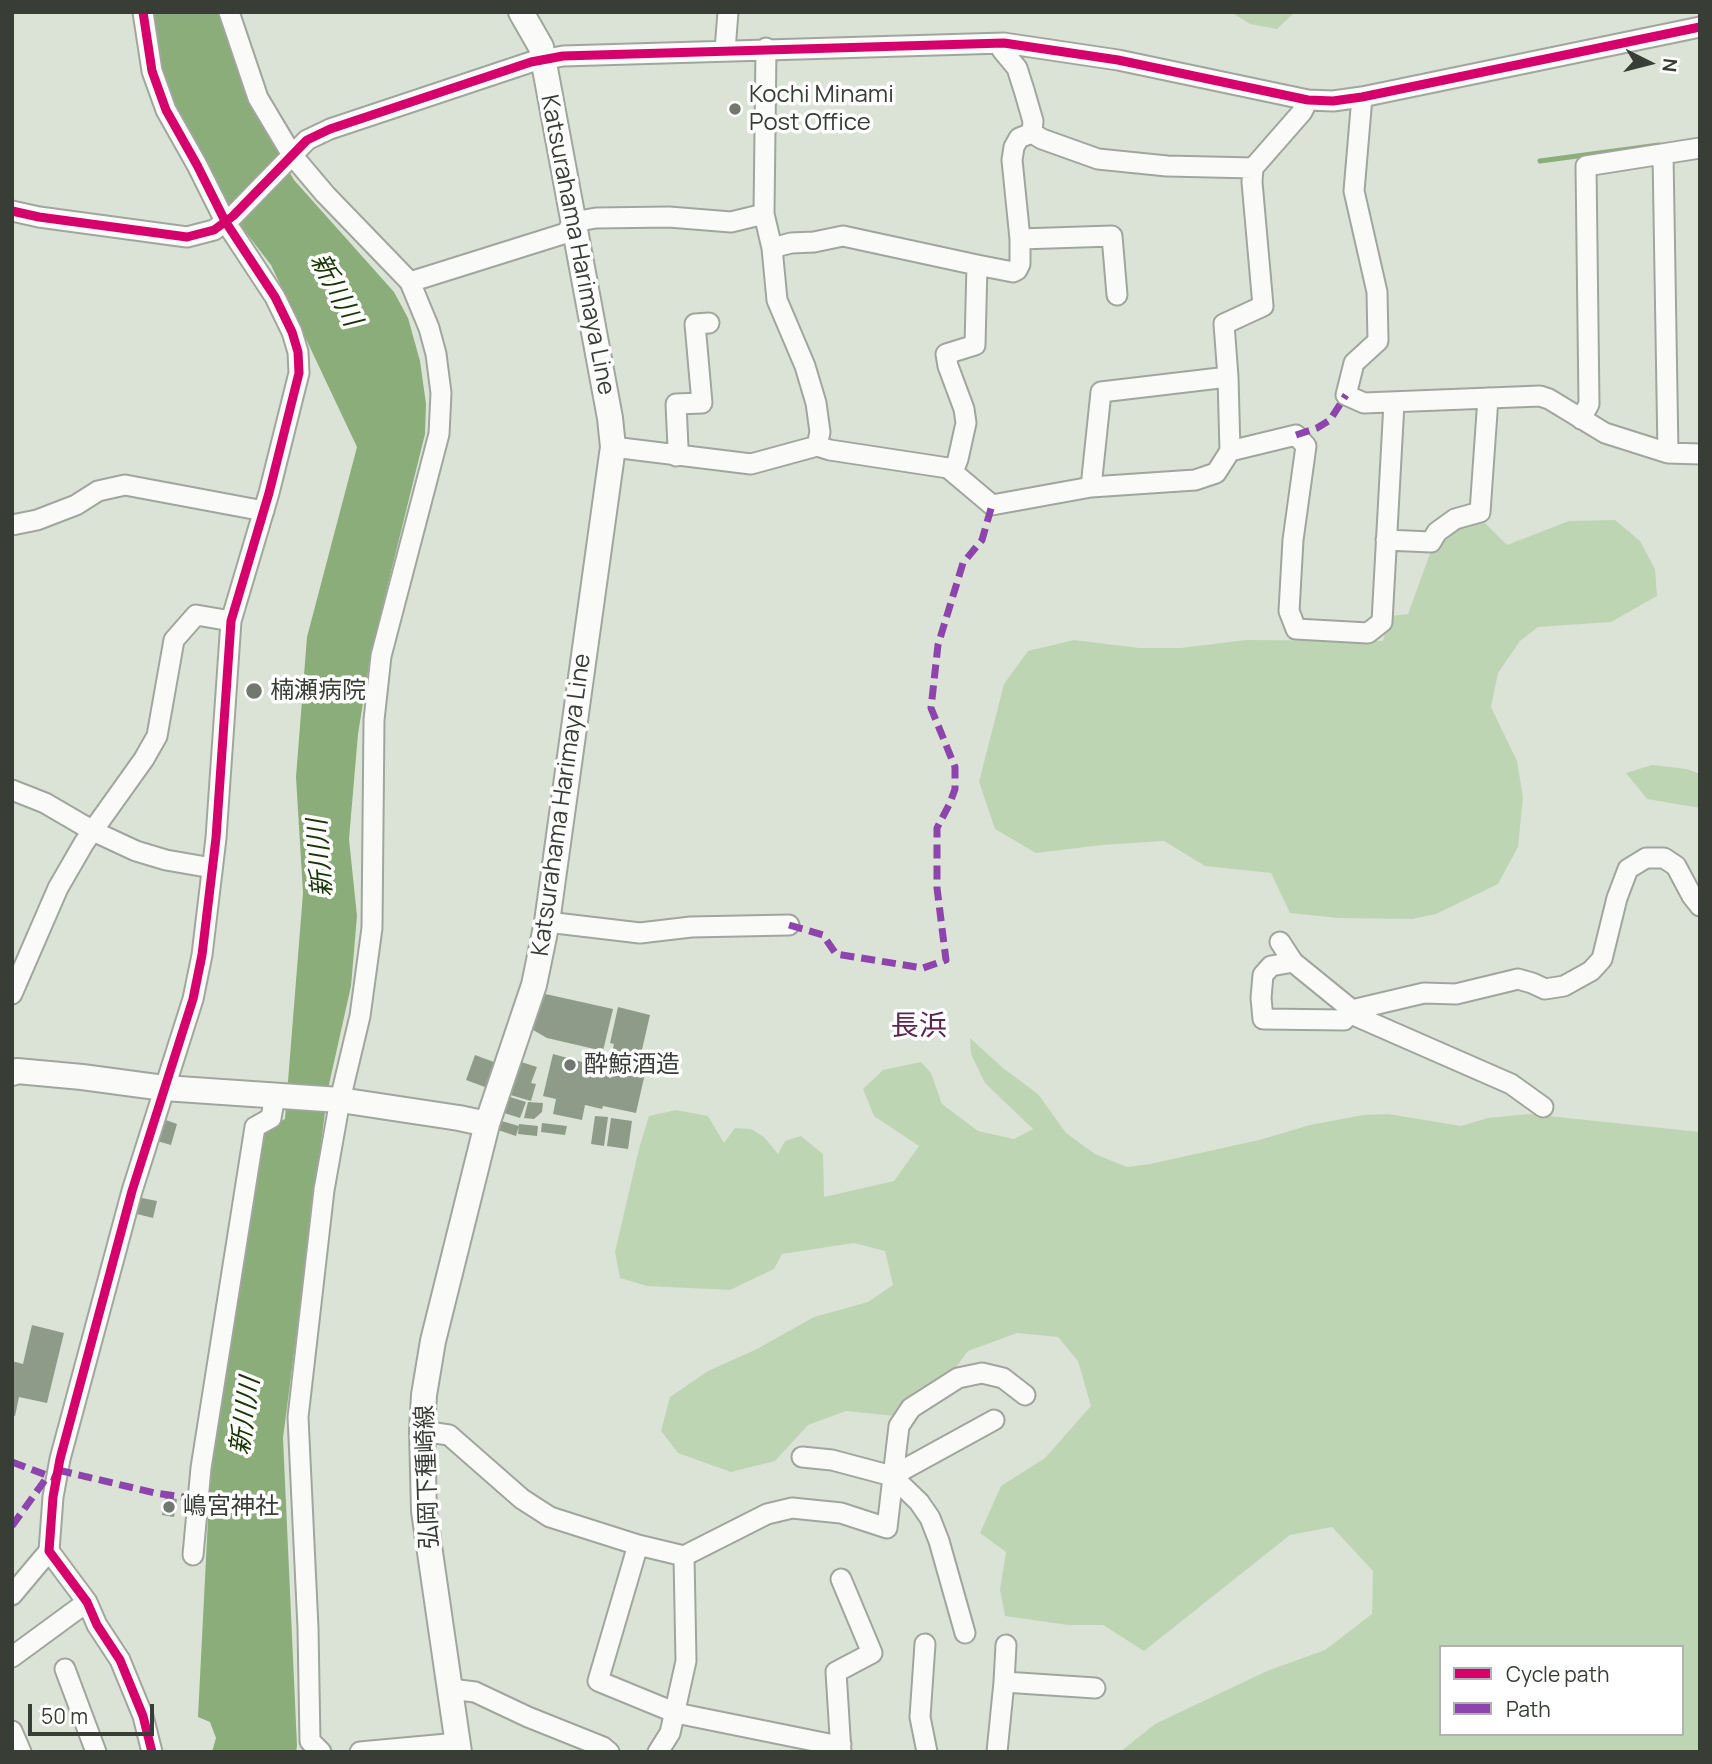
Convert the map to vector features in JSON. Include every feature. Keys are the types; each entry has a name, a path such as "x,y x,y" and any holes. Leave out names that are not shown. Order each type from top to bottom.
{"main road":[{"name":"Katsurahama Harimaya Line","path":"487,1124 534,985 547,922 613,447 611,418 543,59 538,40 521,12"},
{"path":"12,1073 17,1071 164,1088 336,1100 487,1124"},
{"name":"弘岡下種崎線","path":"458,1747 424,1511 422,1431 424,1395 433,1341 487,1124"}],"street":[{"path":"12,1595 49,1551 53,1497 60,1459 132,1191 193,999 202,955 212,868 231,621 264,511 299,373 298,352 292,332 275,297 166,110 152,71 143,12"},
{"path":"229,12 258,98 290,158 410,282 436,354 441,393 439,434 382,656 374,720 372,928 360,1016 336,1100 298,1417 308,1628 310,1741 321,1752"},
{"path":"724,50 728,12"},
{"path":"12,211 187,237 214,230 307,141 352,120 543,59 579,54 1004,43 1118,60 1308,100 1333,101 1700,27"},
{"path":"1004,43 1002,50 1017,68 1024,90 1033,121 1032,133"},
{"path":"766,48 764,214 772,248 777,300 805,366 816,403 820,432 817,446"},
{"path":"1362,97 1354,191 1377,292 1378,341 1354,363 1346,395 1364,403 1540,396 1605,433 1668,453 1700,454"},
{"path":"948,468 992,505 1091,486 1195,480 1216,473 1230,451 1224,324 1263,306 1253,168 1302,111 1308,100"},
{"path":"1032,133 1098,159 1167,166 1253,168"},
{"path":"772,248 843,236 1013,272 1020,264 1020,239 1012,160 1019,138 1032,133"},
{"path":"1581,419 1589,404 1586,166 1700,148"},
{"path":"1663,154 1668,453"},
{"path":"410,282 566,233 573,222 596,218 670,217 731,222 764,214"},
{"path":"1020,239 1112,236 1117,295"},
{"path":"613,447 751,464 817,446 955,467 966,423 946,354 975,345 977,265"},
{"path":"676,456 676,404 702,403 695,324 709,323"},
{"path":"1091,486 1101,392 1228,377"},
{"path":"1386,540 1432,542 1437,532 1455,519 1480,512 1488,398"},
{"path":"1230,451 1296,435 1306,446 1293,540 1289,611 1296,629 1368,633 1382,622 1394,403"},
{"path":"12,525 37,520 76,505 98,491 125,485 264,511"},
{"path":"12,995 58,888 157,736 174,640 196,615 231,621"},
{"path":"12,790 45,803 93,831 136,851 166,860 212,868"},
{"path":"1293,962 1271,966 1264,975 1262,1019 1344,1020 1352,1010 1424,993 1456,994 1518,979 1545,989 1564,986 1591,971 1602,959 1617,898 1628,869 1646,858 1664,858 1676,866 1700,905"},
{"path":"547,922 640,933 691,927 789,925"},
{"path":"1280,942 1293,962 1358,1017 1511,1084 1543,1107"},
{"path":"193,1555 201,1468 255,1127 271,1118 280,1095"},
{"path":"422,1431 449,1435 522,1499 550,1517 638,1545 684,1556 767,1514 792,1508 841,1513 887,1528 899,1426 911,1408 958,1378 982,1373 1003,1378 1026,1395"},
{"path":"892,1476 994,1420"},
{"path":"802,1457 832,1460 892,1476 919,1502 930,1518 965,1633"},
{"path":"638,1545 598,1681 677,1713 841,1748 836,1672 873,1653 841,1579"},
{"path":"49,1551 87,1601 97,1625 120,1660 143,1716 152,1752"},
{"path":"658,1752 670,1734 677,1713 685,1661 684,1556"},
{"path":"12,1657 87,1601"},
{"path":"925,1644 919,1717 927,1752"},
{"path":"997,1752 1006,1645"},
{"path":"65,1669 96,1752"},
{"path":"1004,1682 1095,1688"},
{"path":"451,1689 475,1692 603,1747 609,1752"},
{"path":"12,1731 21,1752"},
{"path":"360,1752 458,1747"}],"shaded area":[{"path":"1231,12 1295,12 1277,29 1250,24"},
{"path":"1615,520 1640,541 1655,569 1657,596 1611,622 1538,627 1520,641 1498,673 1491,707 1517,761 1523,797 1518,847 1498,884 1436,914 1412,919 1338,918 1290,913 1271,873 1205,866 1164,841 1036,853 995,829 979,782 1004,684 1028,651 1074,640 1139,648 1181,648 1246,640 1383,641 1389,616 1408,614 1431,551 1465,523 1485,523 1507,545 1569,521"},
{"path":"1652,765 1687,769 1700,774 1700,808 1647,799 1626,773"},
{"path":"970,1038 1003,1068 1038,1094 1066,1133 1095,1154 1127,1167 1363,1115 1388,1114 1461,1126 1488,1118 1529,1114 1700,1132 1700,1752 1120,1752 1155,1724 1267,1671 1325,1650 1372,1614 1373,1571 1332,1527 1290,1535 1144,1651 1103,1625 1068,1625 1005,1616 1000,1590 1006,1552 980,1533 1001,1486 1045,1458 1091,1406 1078,1361 1058,1337 1017,1333 968,1351 939,1390 895,1416 846,1411 808,1425 775,1461 731,1472 678,1453 661,1431 670,1397 708,1371 757,1349 814,1317 868,1302 893,1285 885,1251 854,1243 782,1254 774,1269 730,1290 647,1286 620,1278 615,1252 649,1116 676,1110 708,1116 724,1143 735,1128 751,1129 764,1137 778,1154 785,1141 801,1136 823,1154 824,1197 894,1181 919,1146 874,1116 863,1089 883,1070 921,1062 931,1073 942,1104 978,1131 1014,1139 1033,1129 985,1083 971,1054"}],"water":[{"name":"新川川","path":"150,12 221,12 252,105 294,180 394,292 408,318 420,361 426,404 425,434 371,653 358,734 349,839 357,916 351,986 328,1089 283,1438 296,1752 212,1752 216,1738 210,1722 198,1717 212,1440 262,1130 285,1119 303,893 296,777 307,637 357,447 271,265 221,200 172,105 156,61"}],"building":[{"name":"酔鯨酒造","path":"541,993 613,1009 603,1051 547,1038 533,1030"},
{"name":"酔鯨酒造","path":"618,1007 650,1015 641,1054 649,1056 636,1113 585,1105 582,1120 553,1114 556,1099 543,1096 553,1054 608,1069 614,1044 610,1043"},
{"path":"475,1055 502,1065 493,1090 466,1080"},
{"path":"518,1061 537,1067 531,1083 536,1084 531,1101 507,1094"},
{"path":"507,1096 526,1102 520,1118 501,1112"},
{"path":"528,1102 543,1103 542,1112 534,1119 524,1118"},
{"path":"595,1116 608,1117 604,1146 591,1144"},
{"path":"611,1118 632,1121 628,1149 607,1146"},
{"path":"163,1119 177,1124 171,1145 157,1141"},
{"path":"498,1120 519,1126 516,1136 495,1129"},
{"path":"542,1123 567,1126 565,1135 541,1132"},
{"path":"519,1124 538,1126 537,1136 518,1134"},
{"path":"137,1197 157,1201 153,1218 133,1213"},
{"path":"32,1325 64,1333 47,1403 19,1397 15,1416 12,1415 12,1361 23,1364"},
{"name":"嶋宮神社","path":"165,1497 177,1499 174,1517 162,1515"}],"waterway":[{"path":"1540,161 1659,145"}],"marked path":[{"path":"1296,435 1330,420 1346,395"},
{"path":"789,925 823,935 836,954 923,968 946,960 937,888 937,828 955,789 955,767 931,708 938,645 963,563 982,540 992,505"},
{"path":"12,1462 57,1479"},
{"path":"58,1470 155,1493 198,1499"},
{"path":"12,1526 45,1480 57,1479"}],"cycle path":[{"path":"143,12 152,71 166,110 225,221 275,297 292,332 298,352 299,373 269,493 231,621 216,838 202,955 193,999 132,1191 60,1459 53,1497 49,1551 87,1602 97,1625 120,1660 143,1716 152,1752"},
{"path":"12,211 187,237 214,230 233,216 307,140 330,129 531,62 563,56 1004,43 1118,60 1308,100 1333,101 1700,27"}],"place":[{"name":"Kochi Minami Post Office","path":"735,109"},
{"name":"楠瀬病院","path":"254,691"},
{"name":"酔鯨酒造","path":"570,1065"},
{"name":"嶋宮神社","path":"169,1507"}],"district":[{"name":"長浜","path":"919,1027"}]}
